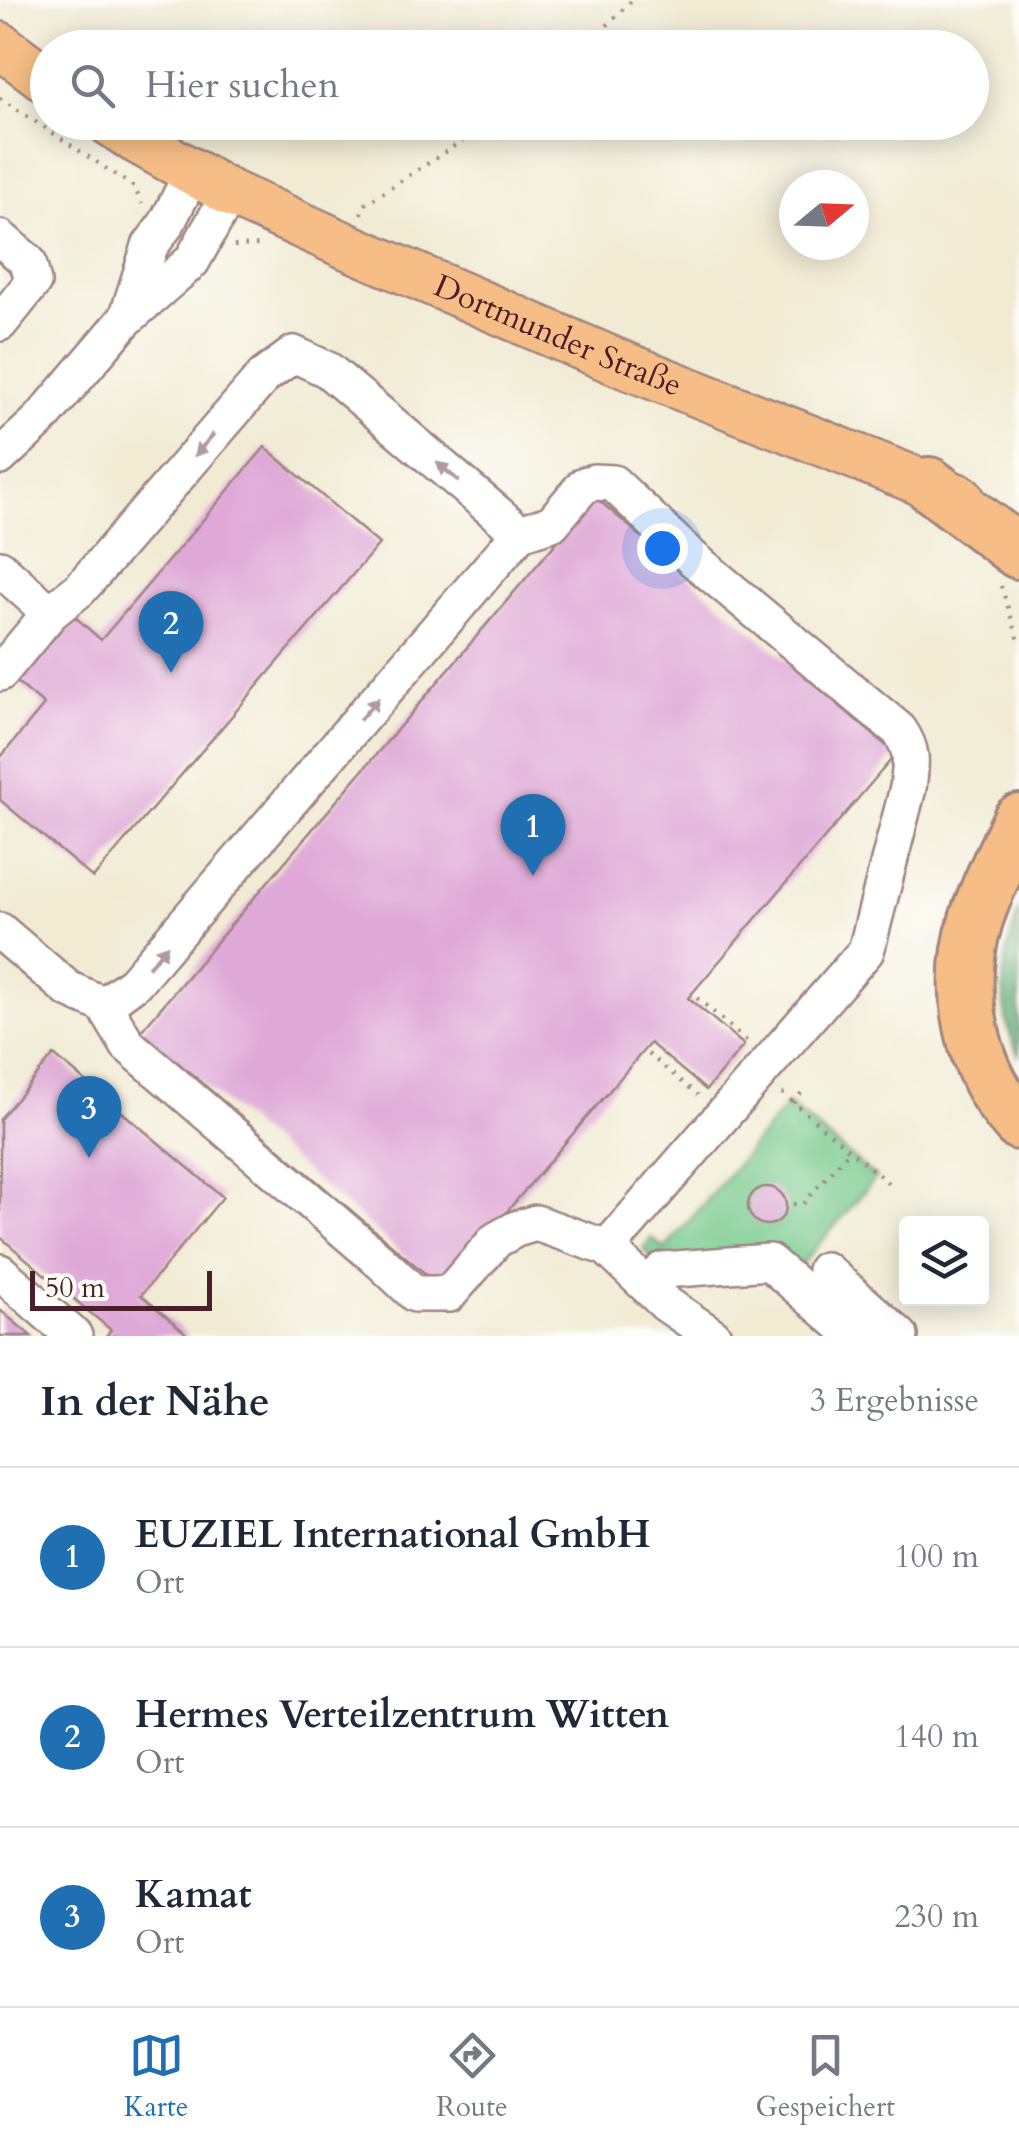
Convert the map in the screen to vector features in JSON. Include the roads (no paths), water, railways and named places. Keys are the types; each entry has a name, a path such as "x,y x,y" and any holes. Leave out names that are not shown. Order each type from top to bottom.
{"highway":[{"path":"929,484 1010,569"},
{"path":"1019,821 976,921 968,961 967,1002 975,1043 990,1082 1019,1123"},
{"path":"1019,864 989,931 983,984 989,1035 1006,1078 1019,1096"}],"main road":[{"path":"0,45 30,68"},
{"name":"Dortmunder Straße","path":"138,140 211,183 348,247 616,362 929,484 1019,524"}],"street":[{"path":"0,457 40,420 126,319 192,260 211,183"},
{"path":"0,238 28,262 33,282 0,323"},
{"path":"0,673 50,614 80,589 264,376 294,354 328,370 520,533"},
{"path":"104,1005 134,983 520,533 552,522 584,485 613,483 691,557 899,730 909,744 912,764 866,952 607,1248"},
{"path":"0,568 50,614"},
{"path":"0,931 68,988 104,1005 128,1045 415,1294 449,1294 496,1240 516,1228 536,1223 607,1248 666,1304 713,1336"},
{"path":"648,1286 663,1270 769,1262 855,1336"},
{"path":"825,1270 900,1336"},
{"path":"0,1272 74,1336"}],"place":[{"name":"Hermes Verteilzentrum Witten","path":"171,673"},
{"name":"EUZIEL International GmbH","path":"533,876"},
{"name":"Kamat","path":"89,1158"}]}
